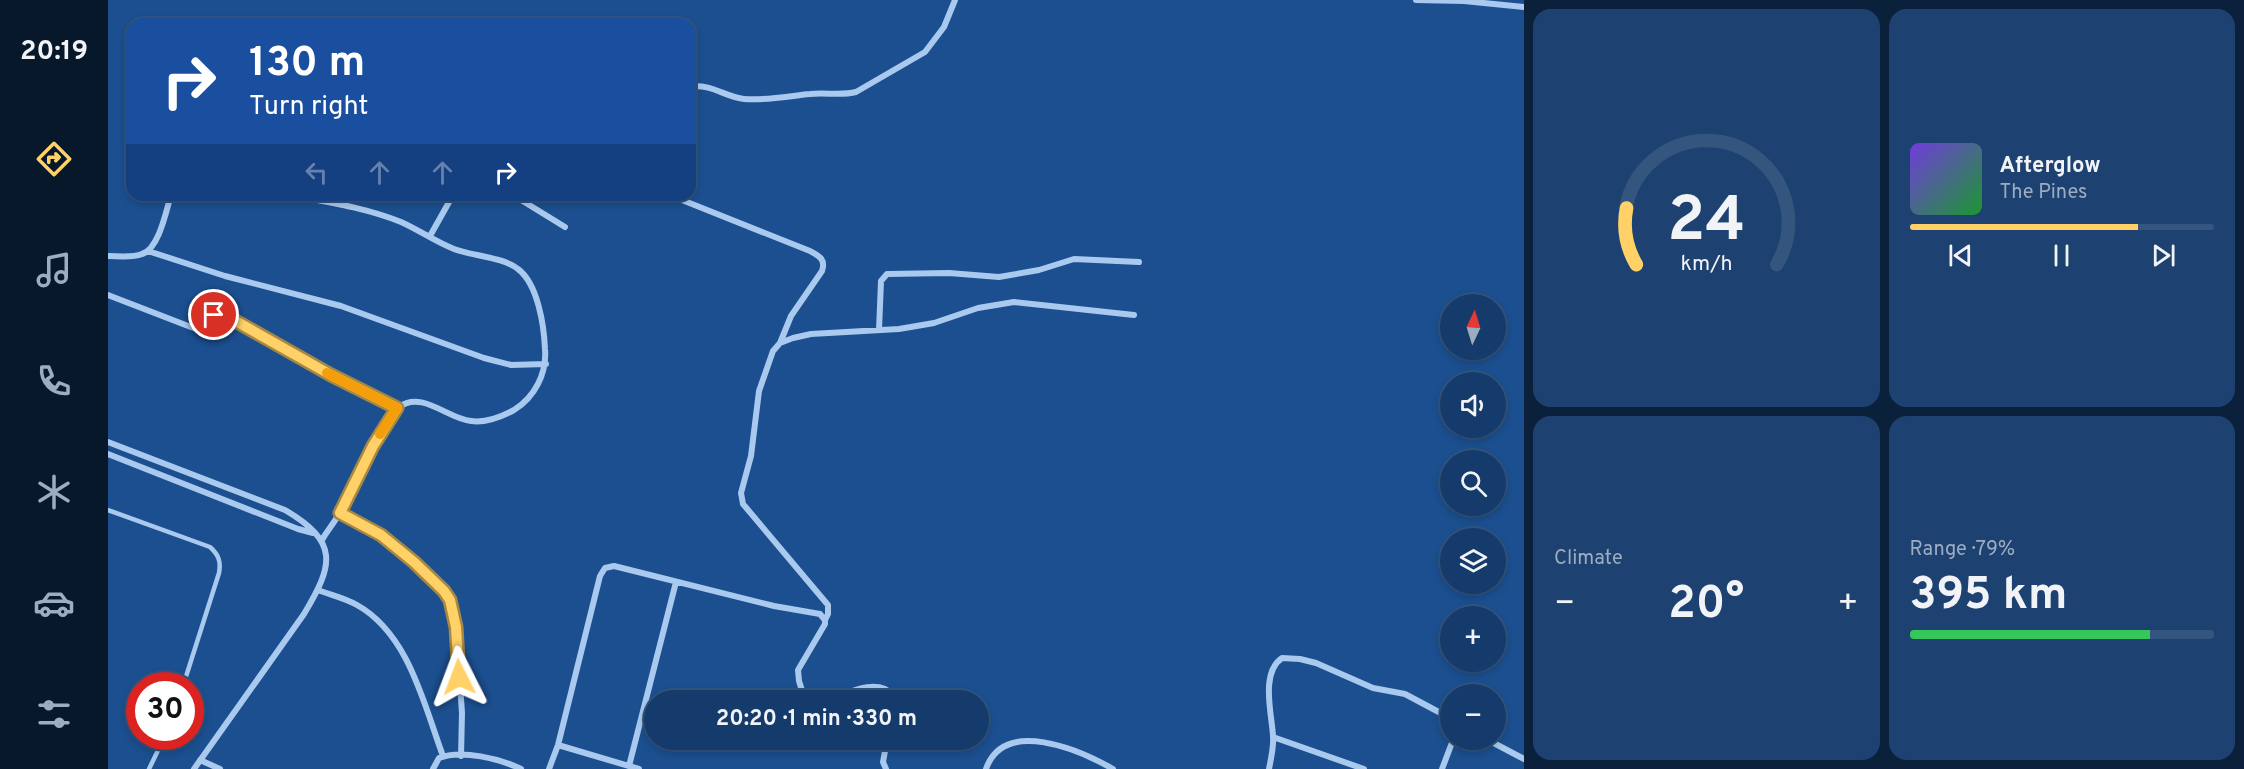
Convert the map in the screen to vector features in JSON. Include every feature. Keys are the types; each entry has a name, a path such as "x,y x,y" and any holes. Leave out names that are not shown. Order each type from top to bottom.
{"street":[{"path":"696,87 705,86 743,99 856,92 925,52 938,37 955,0"},
{"path":"1416,0 1524,7"},
{"path":"108,256 135,256 148,251 159,235 169,201"},
{"path":"319,201 374,213 430,236 454,249 509,264 518,269 526,277 539,307 546,364 542,377 529,397 515,409 490,420 482,422 464,420 430,405 418,403 409,402 397,408 373,446 340,513 321,540"},
{"path":"430,236 450,201"},
{"path":"523,201 565,227"},
{"path":"681,201 778,238 821,257 823,263 822,271 791,316 780,343 770,359 759,391 751,456 741,494 743,504 760,526 828,605 825,624 798,670 802,690"},
{"path":"148,251 225,276 341,306 484,358 511,365 546,364"},
{"path":"879,330 881,281 887,274 949,273 999,277 1030,272 1074,259 1139,262"},
{"path":"108,295 196,329 205,327 214,315 225,315 331,375 397,408"},
{"path":"780,343 811,334 934,324 978,308 1014,302 1134,315"},
{"path":"108,442 285,510 307,523 321,540 326,551 327,566 318,590 284,644 194,769"},
{"path":"108,454 313,533"},
{"path":"340,513 381,535 424,571 450,600 456,627 462,712 461,756"},
{"path":"549,769 558,745 600,576 605,568 614,566 774,606 816,612 825,620"},
{"path":"629,766 676,582"},
{"path":"318,590 359,606 388,632 403,653 443,756"},
{"path":"1269,769 1274,736 1268,704 1270,685 1276,664 1282,658 1288,657 1316,663 1373,688 1405,694 1440,713"},
{"path":"861,690 870,687 889,690"},
{"path":"1274,736 1364,769"},
{"path":"986,769 996,750 1022,741 1070,748 1085,753 1113,769"},
{"path":"558,745 639,769"},
{"path":"885,750 883,762 886,769"},
{"path":"1442,769 1449,750"},
{"path":"1506,750 1524,759"},
{"path":"433,769 435,762 443,756 461,756 502,760 521,769"},
{"path":"200,760 220,769"}],"lane":[{"path":"108,510 210,547 216,552 221,562 187,672"},
{"path":"149,769 158,750"}],"slow traffic":[{"path":"327,373 397,408 380,434"}],"route":[{"path":"214,315 225,315 331,375 397,408 373,446 340,513 381,535 404,553 444,591 450,600 456,627 459,677"}]}
